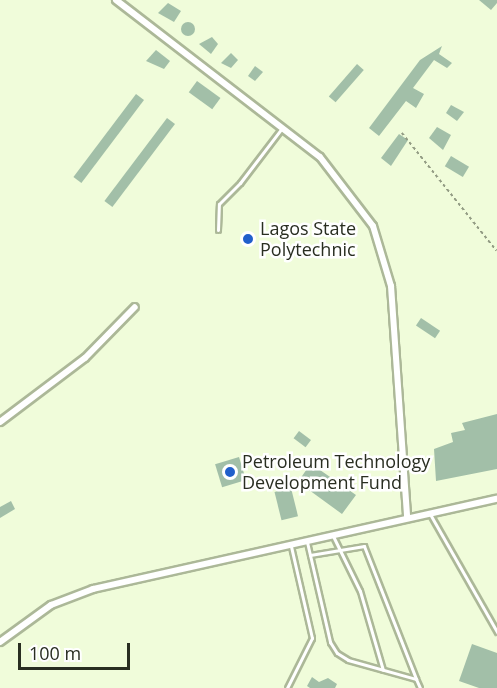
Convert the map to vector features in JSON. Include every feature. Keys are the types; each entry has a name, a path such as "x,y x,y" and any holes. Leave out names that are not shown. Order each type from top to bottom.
{"street":[{"path":"116,0 320,157 351,193 373,226 391,286 407,517"},
{"path":"0,422 85,358 135,307"},
{"path":"0,642 51,605 93,590 407,517 497,499"}],"lane":[{"path":"218,230 219,204 240,183 282,128"},
{"path":"429,513 497,632"},
{"path":"332,535 360,591 383,670"},
{"path":"306,541 330,642 337,653 348,660 416,679"},
{"path":"287,688 312,638 291,544"},
{"path":"310,555 364,546 420,688"}],"path":[{"path":"402,133 497,251"}],"building":[{"path":"479,0 497,0 497,3 491,10"},
{"path":"168,3 181,11 174,22 158,13"},
{"path":"188,22 193,24 195,29 193,34 188,36 183,34 181,29 183,24"},
{"path":"212,37 218,44 211,54 199,44"},
{"path":"442,46 439,54 452,63 447,68 434,60 413,88 424,94 416,108 406,101 379,136 369,128 420,60"},
{"path":"156,50 170,61 164,69 146,61"},
{"path":"231,53 238,60 231,68 221,63"},
{"path":"357,64 364,70 336,102 329,96"},
{"path":"255,66 263,72 255,81 248,76"},
{"path":"197,81 220,98 212,109 189,92"},
{"path":"136,94 144,100 81,183 73,177"},
{"path":"451,105 464,112 457,121 446,113"},
{"path":"167,118 175,124 112,207 104,201"},
{"path":"437,127 451,135 443,150 429,138"},
{"path":"399,134 408,140 391,166 381,158"},
{"path":"451,156 469,167 463,177 445,166"},
{"path":"421,318 440,331 435,338 416,325"},
{"path":"497,414 497,469 436,481 434,449 453,442 451,433 465,430 462,423"},
{"path":"299,431 311,440 306,447 294,438"},
{"name":"Petroleum Technology Development Fund","path":"239,457 246,480 222,487 215,464"},
{"path":"315,457 324,464 320,470 356,495 342,514 298,482"},
{"path":"291,488 298,516 282,520 275,492"},
{"path":"11,501 15,509 0,518 0,507"},
{"path":"472,644 497,653 497,688 479,688 459,681"},
{"path":"312,677 319,682 328,678 337,684 335,688 310,688 307,686"}],"place":[{"name":"Lagos State Polytechnic","path":"248,239"},
{"name":"Petroleum Technology Development Fund","path":"230,472"}]}
